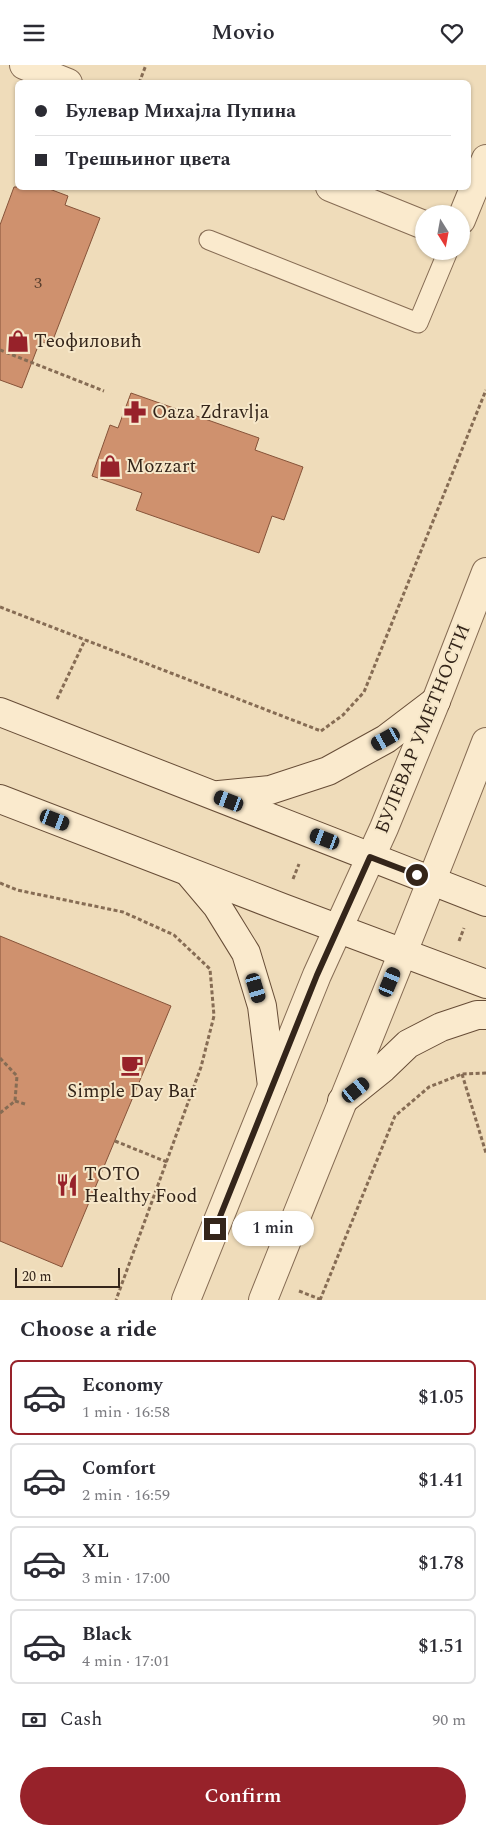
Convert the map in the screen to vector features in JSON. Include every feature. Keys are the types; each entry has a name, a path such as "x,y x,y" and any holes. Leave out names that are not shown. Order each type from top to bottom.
{"main road":[{"path":"24,65 61,80"},
{"path":"467,205 486,159"},
{"path":"337,190 415,221"},
{"name":"БУЛЕВАР УМЕТНОСТИ","path":"186,1300 317,975 370,857 436,701 486,572"},
{"path":"213,795 270,790 328,771 386,739 436,701"},
{"path":"0,712 486,902"},
{"path":"263,1300 486,742"},
{"path":"0,799 486,984"},
{"path":"187,871 218,907 246,953 262,1006 272,1086"},
{"path":"342,1101 383,1068 408,1044 441,1027 477,1015 486,1015"}],"lane":[{"path":"210,240 418,323 444,260"}],"path":[{"path":"141,80 146,65"},
{"path":"0,350 104,391"},
{"path":"0,607 320,731 343,715 364,692 486,390"},
{"path":"42,729 85,640"},
{"path":"0,883 17,890 123,912 174,935 210,969 214,1016 201,1067 116,1300"},
{"path":"0,1058 17,1076 15,1101 0,1113"},
{"path":"320,1300 395,1116 429,1087 462,1074 486,1073"},
{"path":"462,1074 486,1153"},
{"path":"15,1101 25,1104"},
{"path":"115,1141 167,1162"}],"building":[{"path":"14,187 15,190 52,190 68,196 65,205 100,218 51,345 40,341 22,388 0,380 0,225"},
{"path":"131,393 259,438 255,450 303,467 284,520 272,516 259,553 136,510 142,493 92,476 110,425 118,428"},
{"path":"0,936 171,1006 62,1267 0,1241"}],"place":[{"name":"Теофиловић","path":"18,341"},
{"name":"Oaza Zdravlja","path":"135,412"},
{"name":"Mozzart","path":"110,466"},
{"name":"Simple Day Bar","path":"132,1065"},
{"name":"TOTO Healthy Food","path":"67,1185"}],"route":[{"path":"215,1229 317,975 370,857 417,875"}]}
